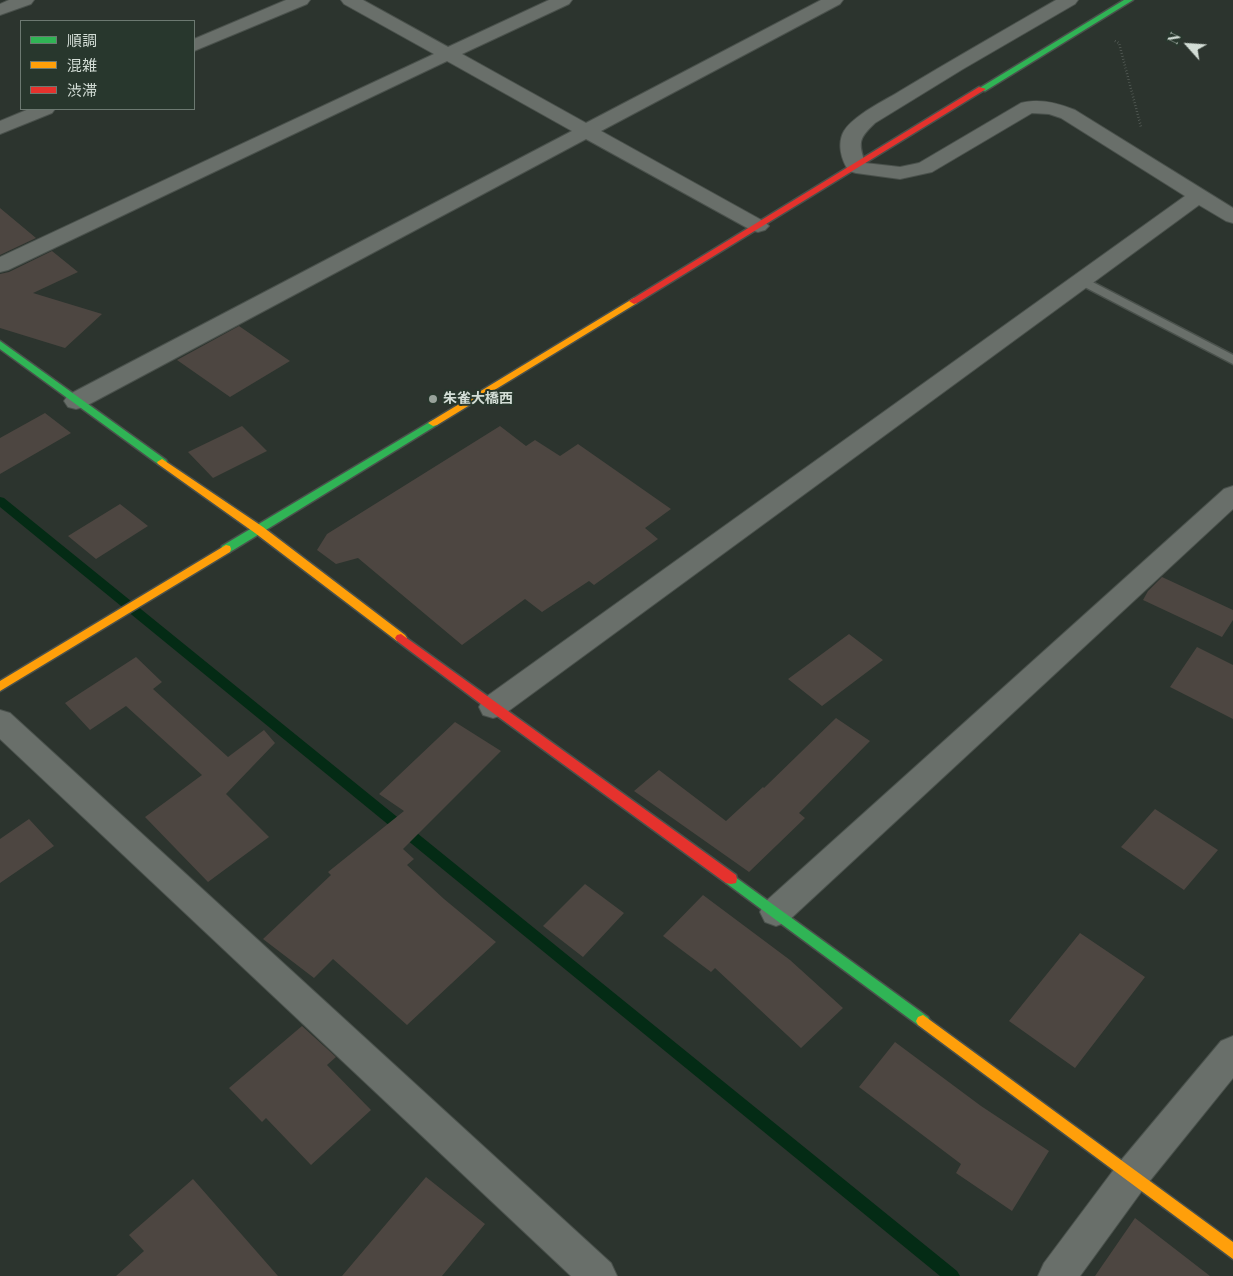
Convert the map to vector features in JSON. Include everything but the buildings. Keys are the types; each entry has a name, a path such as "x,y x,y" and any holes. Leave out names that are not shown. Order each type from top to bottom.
{"street":[{"path":"0,10 25,0"},
{"path":"195,46 301,0"},
{"path":"350,0 584,132 758,226"},
{"path":"0,265 563,0"},
{"path":"76,401 834,0"},
{"path":"856,167 850,148 853,133 868,119 956,65 1069,0"},
{"path":"0,687 1129,0"},
{"path":"856,167 900,173 924,168 1028,107 1052,108 1068,114 1233,217"},
{"path":"0,128 43,110"},
{"path":"493,707 1199,195"},
{"path":"0,344 76,401 259,530 493,707 776,912 1233,1252"},
{"path":"776,912 1233,495"},
{"path":"0,721 598,1276"},
{"path":"1057,1276 1131,1176 1233,1052"}],"lane":[{"path":"1081,280 1233,360"}],"path":[{"path":"1112,38 1119,43 1143,136"}],"waterway":[{"path":"0,501 952,1276"}],"traffic: fast":[{"path":"982,89 1129,0"},
{"path":"0,344 162,462"},
{"path":"226,549 433,423"},
{"path":"731,879 923,1021"}],"traffic: slow":[{"path":"433,423 634,301"},
{"path":"162,462 259,530 401,638"},
{"path":"0,687 226,549"},
{"path":"923,1021 1233,1251"}],"traffic: jam":[{"path":"634,301 982,89"},
{"path":"401,638 731,879"}],"place":[{"name":"朱雀大橋西","path":"433,399"}]}
